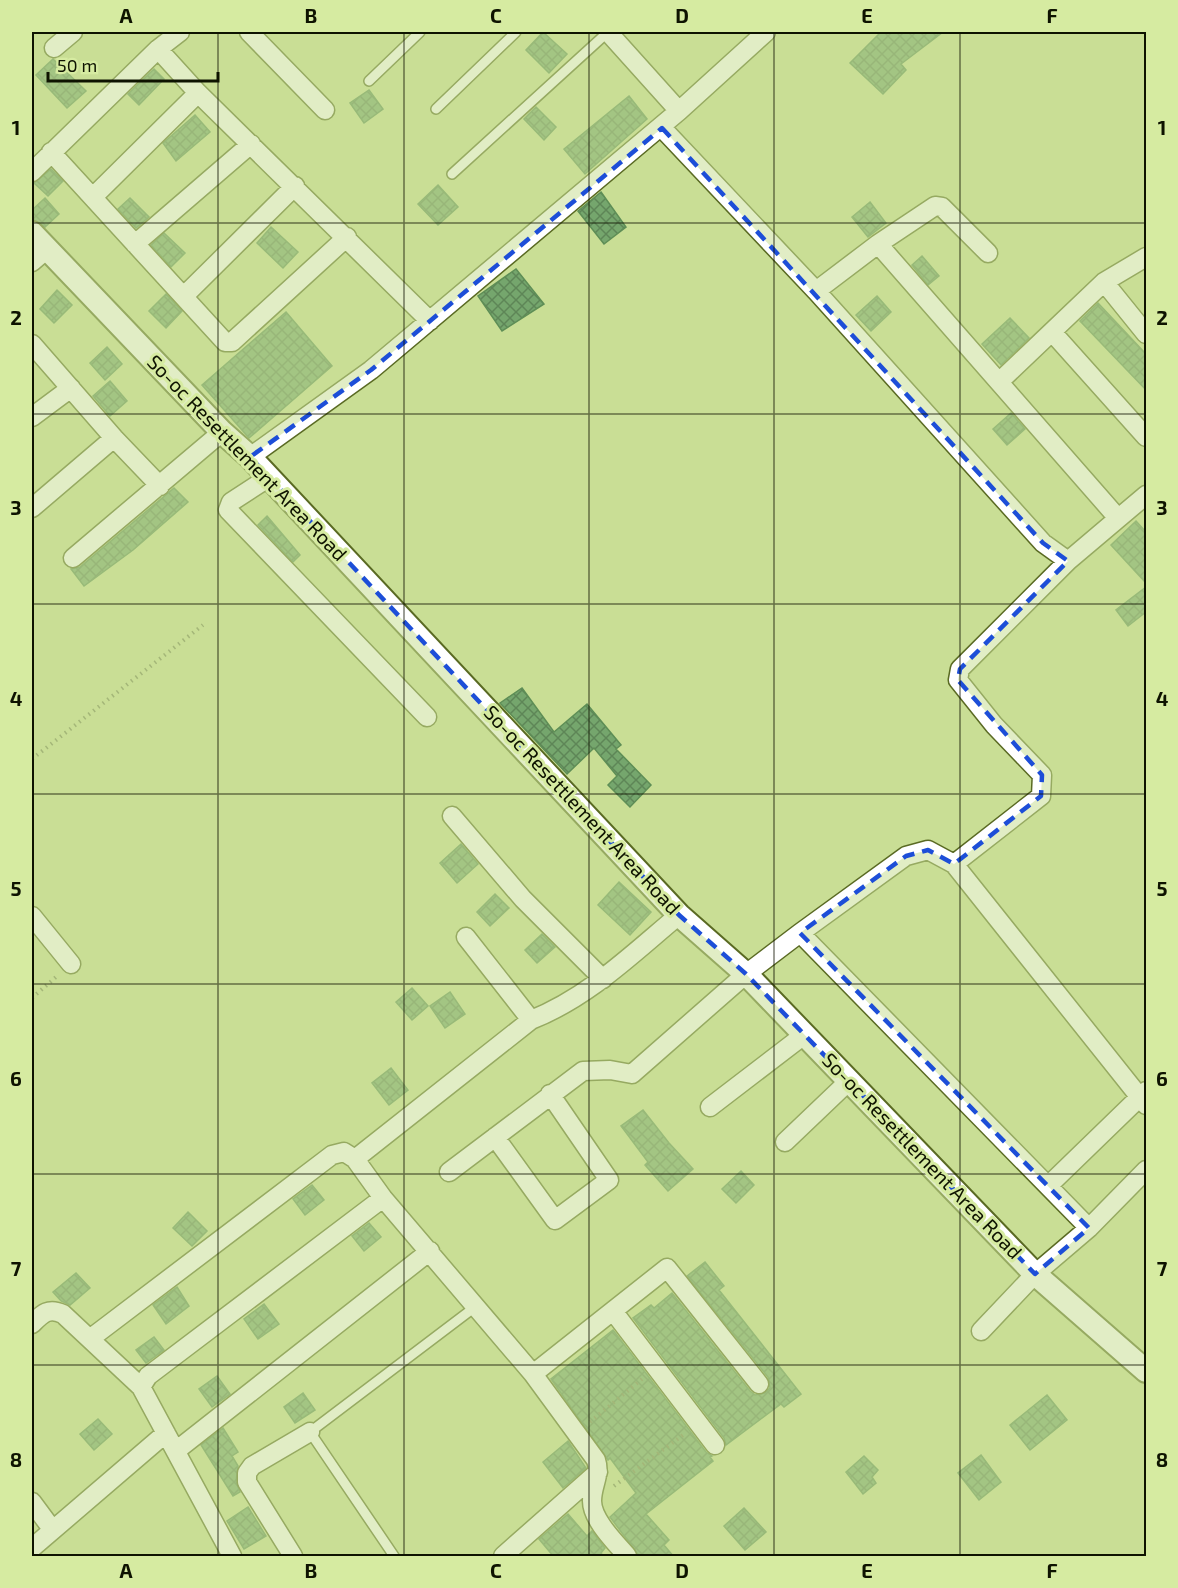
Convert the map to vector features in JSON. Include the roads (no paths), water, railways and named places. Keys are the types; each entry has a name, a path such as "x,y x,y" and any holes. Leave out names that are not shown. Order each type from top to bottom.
{"street":[{"path":"54,48 73,32"},
{"path":"32,172 158,49 180,32"},
{"path":"249,32 325,110"},
{"path":"608,32 679,111"},
{"path":"250,457 370,370 662,128 766,32"},
{"path":"158,49 198,93 347,237 429,321"},
{"path":"93,197 198,93"},
{"path":"662,128 816,291 1043,543 1068,561"},
{"path":"135,244 251,144"},
{"path":"51,152 225,342 232,342 347,237"},
{"path":"184,296 295,186"},
{"path":"816,291 878,244 935,206 942,207 988,253"},
{"name":"So-oc Resettlement Area Road","path":"32,233 39,256 250,457 679,915 746,974 1035,1274 1146,1371"},
{"path":"878,244 1117,517"},
{"path":"999,382 1104,282 1146,257"},
{"path":"1104,282 1146,334"},
{"path":"1052,332 1146,436"},
{"path":"32,344 114,438 160,486"},
{"path":"32,417 70,388"},
{"path":"73,558 222,432"},
{"path":"32,508 114,438"},
{"path":"268,478 231,502 228,510 427,717"},
{"path":"954,864 1041,796 1043,785 1042,775 994,725 958,680 960,669 1068,561 1117,517 1146,495"},
{"path":"452,816 523,899 603,979"},
{"path":"449,1172 583,1071 610,1070 632,1074 746,974 800,933 906,856 928,850 954,864 1144,1097 1048,1186"},
{"path":"355,1159 531,1020 553,1012 603,979 679,915"},
{"path":"32,916 71,964"},
{"path":"800,933 1089,1228"},
{"path":"466,937 531,1020"},
{"path":"710,1107 804,1035"},
{"path":"785,1142 850,1080"},
{"path":"495,1137 555,1220 609,1180 550,1094"},
{"path":"91,1338 332,1155 344,1152 355,1159 383,1198 533,1374 575,1435 596,1460 599,1471 592,1503 594,1512 620,1554"},
{"path":"981,1331 1035,1274 1089,1228 1146,1170"},
{"path":"141,1387 148,1376 383,1198"},
{"path":"177,1450 430,1251"},
{"path":"533,1374 667,1268 759,1384"},
{"path":"32,1324 45,1311 55,1310 91,1338 141,1387 177,1450 226,1554"},
{"path":"614,1311 715,1445"},
{"path":"293,1557 247,1482 247,1473 252,1466 310,1432"},
{"path":"32,1548 166,1433"},
{"path":"503,1557 599,1471"},
{"path":"32,1502 52,1529"}],"lane":[{"path":"369,81 420,32"},
{"path":"436,109 516,32"},
{"path":"452,174 608,32"},
{"path":"394,1557 310,1432 475,1307"}]}
